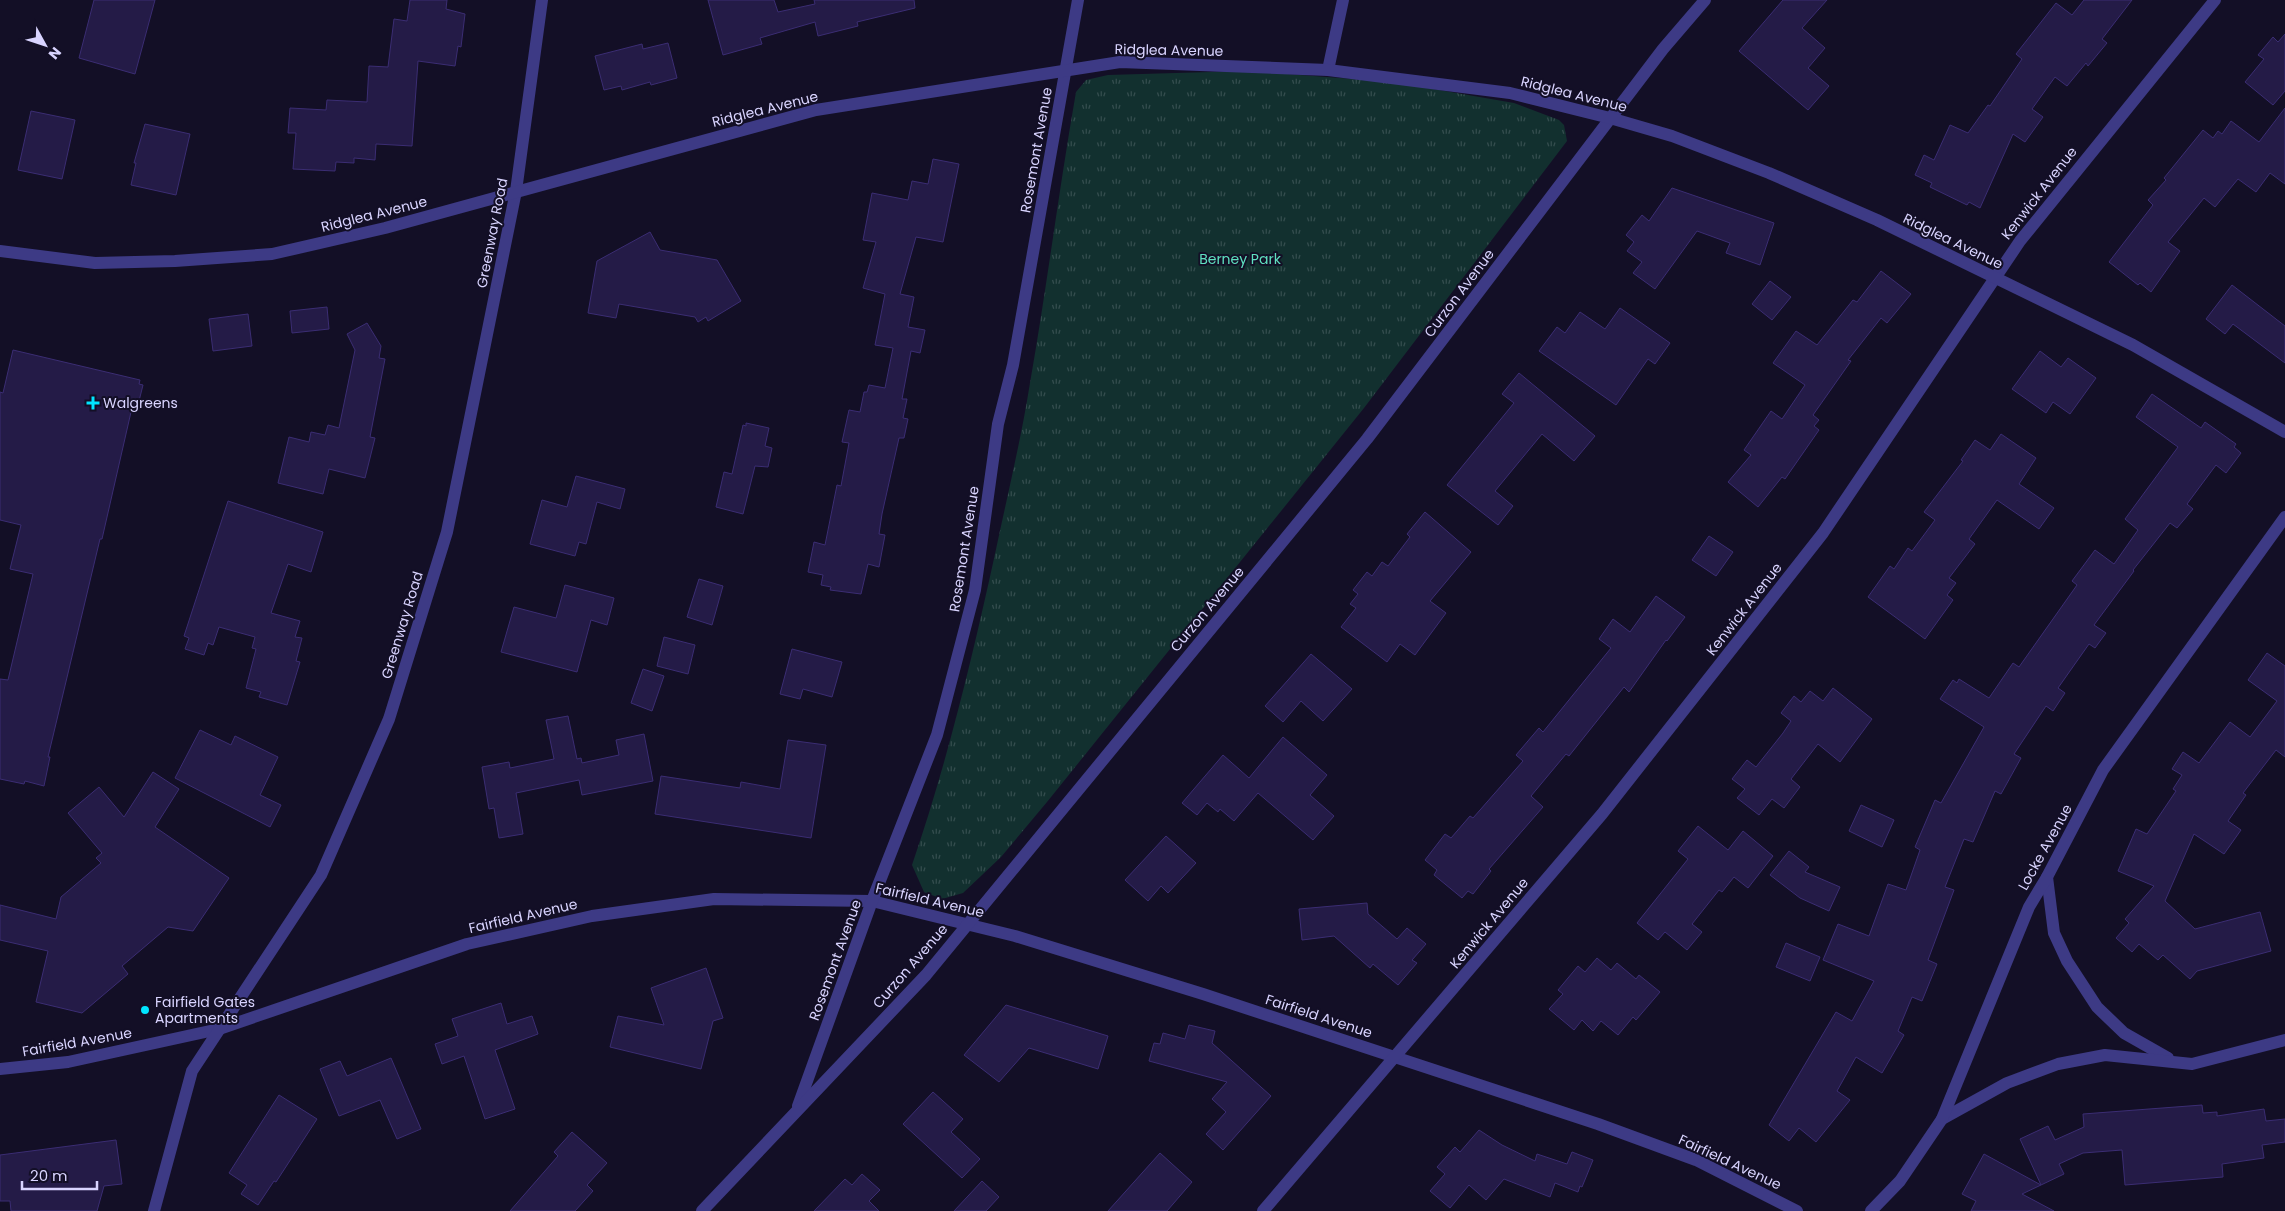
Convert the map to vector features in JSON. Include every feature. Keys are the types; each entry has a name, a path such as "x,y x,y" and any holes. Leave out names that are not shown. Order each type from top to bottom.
{"street":[{"name":"Greenway Road","path":"154,1211 192,1071 322,875 389,719 447,532 516,191 542,0"},
{"name":"Rosemont Avenue","path":"797,1111 872,901 937,735 975,590 998,424 1013,365 1078,0"},
{"path":"1328,70 1343,0"},
{"name":"Curzon Avenue","path":"702,1211 926,976 1367,439 1663,49 1705,0"},
{"name":"Kenwick Avenue","path":"1263,1211 1602,814 1823,533 2026,233 2215,0"},
{"name":"Ridglea Avenue","path":"0,251 95,263 175,261 272,254 385,228 816,110 1120,62 1328,70 1510,93 1672,136 1769,173 1877,220 2133,345 2285,432"},
{"name":"Locke Avenue","path":"1871,1211 1900,1181 1942,1119 2029,907 2047,877 2103,770 2285,517"},
{"path":"2047,877 2054,933 2067,961 2097,1007 2124,1033 2172,1061"},
{"name":"Fairfield Avenue","path":"0,1069 68,1062 219,1029 467,944 592,916 714,899 872,901 1014,936 1202,994 1598,1124 1696,1160 1797,1211"},
{"path":"1942,1119 2008,1083 2058,1064 2105,1055 2192,1064 2285,1040"}],"green space":[{"name":"Berney Park","path":"1245,71 1393,82 1514,103 1559,120 1564,125 1567,141 1364,408 1047,802 1001,857 963,893 942,899 924,892 912,865 925,827 958,711 1014,468 1036,347 1076,92 1086,80 1108,75"}],"building":[{"path":"94,0 155,0 135,74 79,58"},
{"path":"410,0 447,0 446,9 465,14 461,47 458,46 455,66 418,61 412,146 376,144 375,160 354,158 354,163 336,162 335,171 293,169 296,133 288,133 290,108 326,110 327,100 367,102 369,66 388,67 394,19 407,21"},
{"path":"708,0 774,0 778,12 815,4 814,0 914,0 915,8 857,22 858,26 818,36 815,22 760,38 762,44 723,55"},
{"path":"1783,0 1827,0 1802,28 1825,48 1808,68 1829,86 1808,110 1739,51"},
{"path":"2084,0 2132,0 2102,39 2107,43 2088,66 2086,63 2067,86 2055,77 2032,109 2043,117 2025,142 2013,134 1980,208 1969,202 1967,205 1930,187 1932,183 1915,175 1924,155 1934,160 1950,125 1968,133 1988,105 1990,106 2022,59 2016,54 2056,3 2072,15"},
{"path":"2285,34 2285,91 2273,105 2245,82 2264,59 2258,55 2273,37 2278,42"},
{"path":"668,43 677,78 651,85 650,82 622,90 621,86 604,90 595,56 642,44 643,49"},
{"path":"2285,108 2285,184 2270,173 2256,192 2238,179 2215,207 2204,198 2168,242 2180,251 2151,292 2140,283 2138,285 2109,262 2153,205 2148,200 2166,180 2164,178 2203,130 2213,138 2218,131 2222,134 2231,121 2259,142"},
{"path":"31,111 75,120 62,179 18,170"},
{"path":"145,124 190,134 176,195 131,185 136,163 134,163"},
{"path":"933,159 959,164 943,242 916,237 900,294 914,297 908,327 925,330 920,353 911,351 902,399 907,399 903,418 908,419 904,438 899,438 882,514 879,534 885,535 879,567 868,564 861,594 830,590 831,587 821,585 823,575 808,572 814,542 825,545 837,485 841,486 849,443 842,442 849,410 860,412 864,392 867,392 869,385 885,388 893,348 875,345 885,294 863,288 876,242 863,240 872,193 908,200 912,181 928,184"},
{"path":"1672,188 1774,223 1760,265 1726,253 1730,243 1697,231 1655,289 1633,273 1642,262 1627,251 1634,242 1626,235 1642,215 1649,221"},
{"path":"650,232 660,250 717,260 741,301 708,321 706,317 698,322 695,317 619,304 616,318 588,313 597,261"},
{"path":"1881,271 1911,294 1887,323 1881,318 1848,360 1851,361 1813,415 1819,420 1814,426 1819,430 1785,479 1782,477 1758,507 1728,482 1751,455 1744,450 1771,411 1782,419 1805,385 1773,363 1796,331 1817,345 1853,300 1857,302"},
{"path":"1770,281 1791,297 1772,320 1752,304"},
{"path":"2232,285 2285,326 2285,363 2233,324 2225,334 2206,319"},
{"path":"327,307 329,329 292,333 290,311"},
{"path":"1620,308 1670,343 1655,364 1648,359 1616,405 1539,351 1557,327 1565,333 1580,312 1605,329"},
{"path":"248,314 252,346 213,351 209,319"},
{"path":"367,323 381,346 379,358 385,359 370,437 375,438 365,478 329,469 323,494 278,483 289,437 309,442 311,432 325,435 328,425 339,428 355,350 347,334"},
{"path":"13,350 140,380 139,384 143,385 136,413 131,412 102,539 100,539 48,757 50,757 44,786 25,781 24,784 0,779 0,679 8,680 33,574 10,569 21,525 0,520 0,392 3,393"},
{"path":"2040,351 2061,367 2068,358 2096,378 2070,414 2053,402 2046,413 2012,389"},
{"path":"1519,373 1595,436 1574,461 1542,434 1495,491 1513,506 1498,525 1447,485 1514,403 1502,394"},
{"path":"2152,394 2201,428 2205,422 2236,444 2234,447 2241,453 2226,473 2216,465 2187,504 2193,509 2177,528 2170,523 2133,570 2094,625 2106,633 2095,648 2089,644 2058,688 2065,693 2053,711 2046,706 2014,754 2021,758 2001,794 1995,791 1973,842 1964,839 1945,887 1954,890 1928,960 1937,964 1922,1001 1912,997 1898,1031 1904,1035 1882,1073 1856,1057 1837,1091 1850,1100 1816,1142 1799,1128 1789,1141 1769,1125 1836,1012 1852,1021 1874,981 1823,960 1838,924 1869,936 1888,884 1906,890 1920,850 1915,847 1935,800 1941,803 1984,727 1940,699 1953,680 1957,683 1959,679 1989,698 2013,663 2019,667 2077,585 2072,581 2095,550 2114,564 2138,530 2125,519 2178,447 2136,417"},
{"path":"746,423 769,428 765,446 772,448 768,467 755,466 743,514 716,507 724,472 732,474 743,425 746,426"},
{"path":"2001,434 2036,458 2019,484 2054,508 2039,529 1997,500 1969,539 1975,544 1949,578 1956,583 1947,595 1953,600 1925,639 1868,597 1890,566 1894,569 1908,548 1912,551 1935,520 1924,512 1963,461 1961,460 1975,440 1990,450"},
{"path":"576,476 625,489 620,509 597,502 586,544 579,542 575,556 530,544 542,500 567,507"},
{"path":"228,501 323,532 311,572 288,564 271,613 300,621 295,637 302,638 296,661 300,662 287,705 259,697 261,692 246,688 256,649 252,648 255,637 219,627 213,645 208,643 204,655 185,649 189,638 184,636"},
{"path":"1425,512 1471,552 1430,601 1446,613 1415,655 1400,644 1387,662 1341,627 1356,608 1350,604 1358,594 1353,590 1367,572 1372,576 1382,562 1388,566 1410,537 1407,534"},
{"path":"1709,536 1733,552 1716,576 1692,560"},
{"path":"699,579 723,586 712,625 687,617"},
{"path":"565,585 614,598 607,625 591,620 577,672 501,652 514,607 556,618"},
{"path":"1656,596 1685,617 1629,692 1624,687 1569,756 1566,754 1531,796 1543,807 1489,869 1491,871 1473,894 1468,891 1462,898 1434,875 1437,870 1425,860 1445,834 1451,838 1470,816 1473,818 1523,761 1516,755 1539,728 1543,732 1611,648 1599,639 1613,619 1630,632"},
{"path":"664,637 695,645 688,674 657,666"},
{"path":"792,649 842,662 832,697 803,689 800,699 780,694"},
{"path":"2267,653 2285,666 2285,757 2276,750 2243,793 2246,795 2228,821 2241,830 2224,854 2194,834 2165,901 2195,929 2260,912 2271,951 2197,971 2190,979 2163,955 2158,960 2139,944 2132,952 2116,938 2129,923 2125,919 2154,886 2118,871 2136,829 2147,834 2176,791 2173,789 2182,775 2172,769 2183,752 2199,763 2230,722 2250,737 2277,701 2248,680"},
{"path":"1311,654 1352,689 1323,721 1301,701 1283,722 1265,706"},
{"path":"643,669 664,676 652,711 631,703"},
{"path":"1833,688 1872,719 1840,762 1818,744 1791,779 1800,787 1784,808 1772,799 1759,815 1737,798 1745,789 1732,779 1747,760 1756,767 1783,733 1791,721 1781,713 1794,696 1801,702 1810,691 1823,701"},
{"path":"568,716 577,759 581,758 582,763 619,755 616,740 644,734 653,781 582,795 579,780 516,793 523,834 499,838 494,808 489,809 482,767 509,762 510,768 554,759 546,720"},
{"path":"200,730 231,745 235,736 278,757 260,795 281,805 270,827 175,778"},
{"path":"1283,737 1327,775 1310,795 1334,816 1313,840 1258,793 1234,821 1220,809 1218,812 1207,803 1197,815 1182,803 1223,755 1249,778"},
{"path":"788,740 826,745 811,838 655,814 661,776 740,788 741,782 780,789"},
{"path":"153,772 179,789 155,827 229,878 193,931 168,927 122,966 128,974 82,1013 36,1002 48,951 0,940 0,905 56,919 61,897 101,863 96,858 102,853 68,813 99,787 124,817"},
{"path":"1861,805 1894,820 1882,847 1849,831"},
{"path":"1698,826 1728,850 1743,831 1773,856 1748,888 1734,877 1722,892 1719,890 1692,924 1702,932 1687,950 1665,932 1658,940 1637,923 1688,859 1678,851"},
{"path":"1166,836 1196,863 1168,893 1161,886 1148,901 1125,880"},
{"path":"1789,851 1809,867 1805,872 1840,887 1829,911 1800,898 1770,875"},
{"path":"1367,903 1368,914 1397,939 1407,928 1426,944 1412,960 1417,963 1398,985 1373,964 1370,968 1334,936 1302,940 1299,909"},
{"path":"1786,943 1820,957 1810,981 1776,967"},
{"path":"1597,958 1611,970 1617,963 1636,979 1639,975 1660,992 1636,1020 1633,1017 1618,1035 1601,1021 1593,1031 1582,1020 1574,1030 1549,1009 1563,994 1558,990 1578,966 1585,972"},
{"path":"706,968 723,1018 713,1021 701,1069 610,1047 618,1016 664,1025 651,988"},
{"path":"501,1003 507,1024 532,1016 538,1034 495,1050 515,1109 485,1119 464,1056 442,1064 435,1044 458,1036 452,1019"},
{"path":"1006,1005 1108,1036 1098,1069 1029,1048 999,1082 964,1055"},
{"path":"1189,1025 1215,1031 1212,1043 1271,1096 1223,1150 1206,1134 1226,1112 1212,1099 1227,1082 1149,1061 1154,1043 1160,1044 1163,1033 1185,1039"},
{"path":"391,1058 421,1129 397,1139 380,1100 339,1116 320,1069 340,1061 347,1076"},
{"path":"933,1092 963,1119 951,1132 980,1159 962,1178 903,1124"},
{"path":"279,1095 317,1119 276,1182 274,1181 258,1205 241,1194 247,1185 229,1173"},
{"path":"2202,1105 2203,1113 2217,1112 2217,1116 2264,1109 2266,1121 2285,1119 2285,1142 2262,1145 2264,1158 2222,1164 2223,1177 2125,1185 2122,1150 2083,1153 2059,1164 2064,1174 2041,1185 2020,1139 2048,1126 2055,1140 2084,1127 2083,1114"},
{"path":"1479,1130 1502,1145 1535,1161 1537,1154 1567,1164 1572,1152 1593,1160 1578,1192 1555,1183 1550,1197 1504,1179 1486,1200 1469,1185 1450,1208 1430,1191 1445,1174 1437,1167 1455,1147 1460,1152"},
{"path":"572,1132 607,1163 587,1185 593,1191 575,1211 510,1211 558,1156 554,1152"},
{"path":"116,1140 122,1184 104,1186 97,1211 11,1211 10,1201 0,1201 0,1155"},
{"path":"1160,1153 1192,1182 1167,1211 1108,1211"},
{"path":"1984,1154 2041,1185 2022,1194 2054,1211 1971,1211 1976,1201 1962,1194"},
{"path":"862,1174 880,1190 869,1201 879,1211 814,1211 845,1179 852,1185"},
{"path":"982,1181 999,1197 986,1211 954,1211"}],"place":[{"name":"Walgreens","path":"93,403"},
{"name":"Fairfield Gates Apartments","path":"145,1010"}]}
